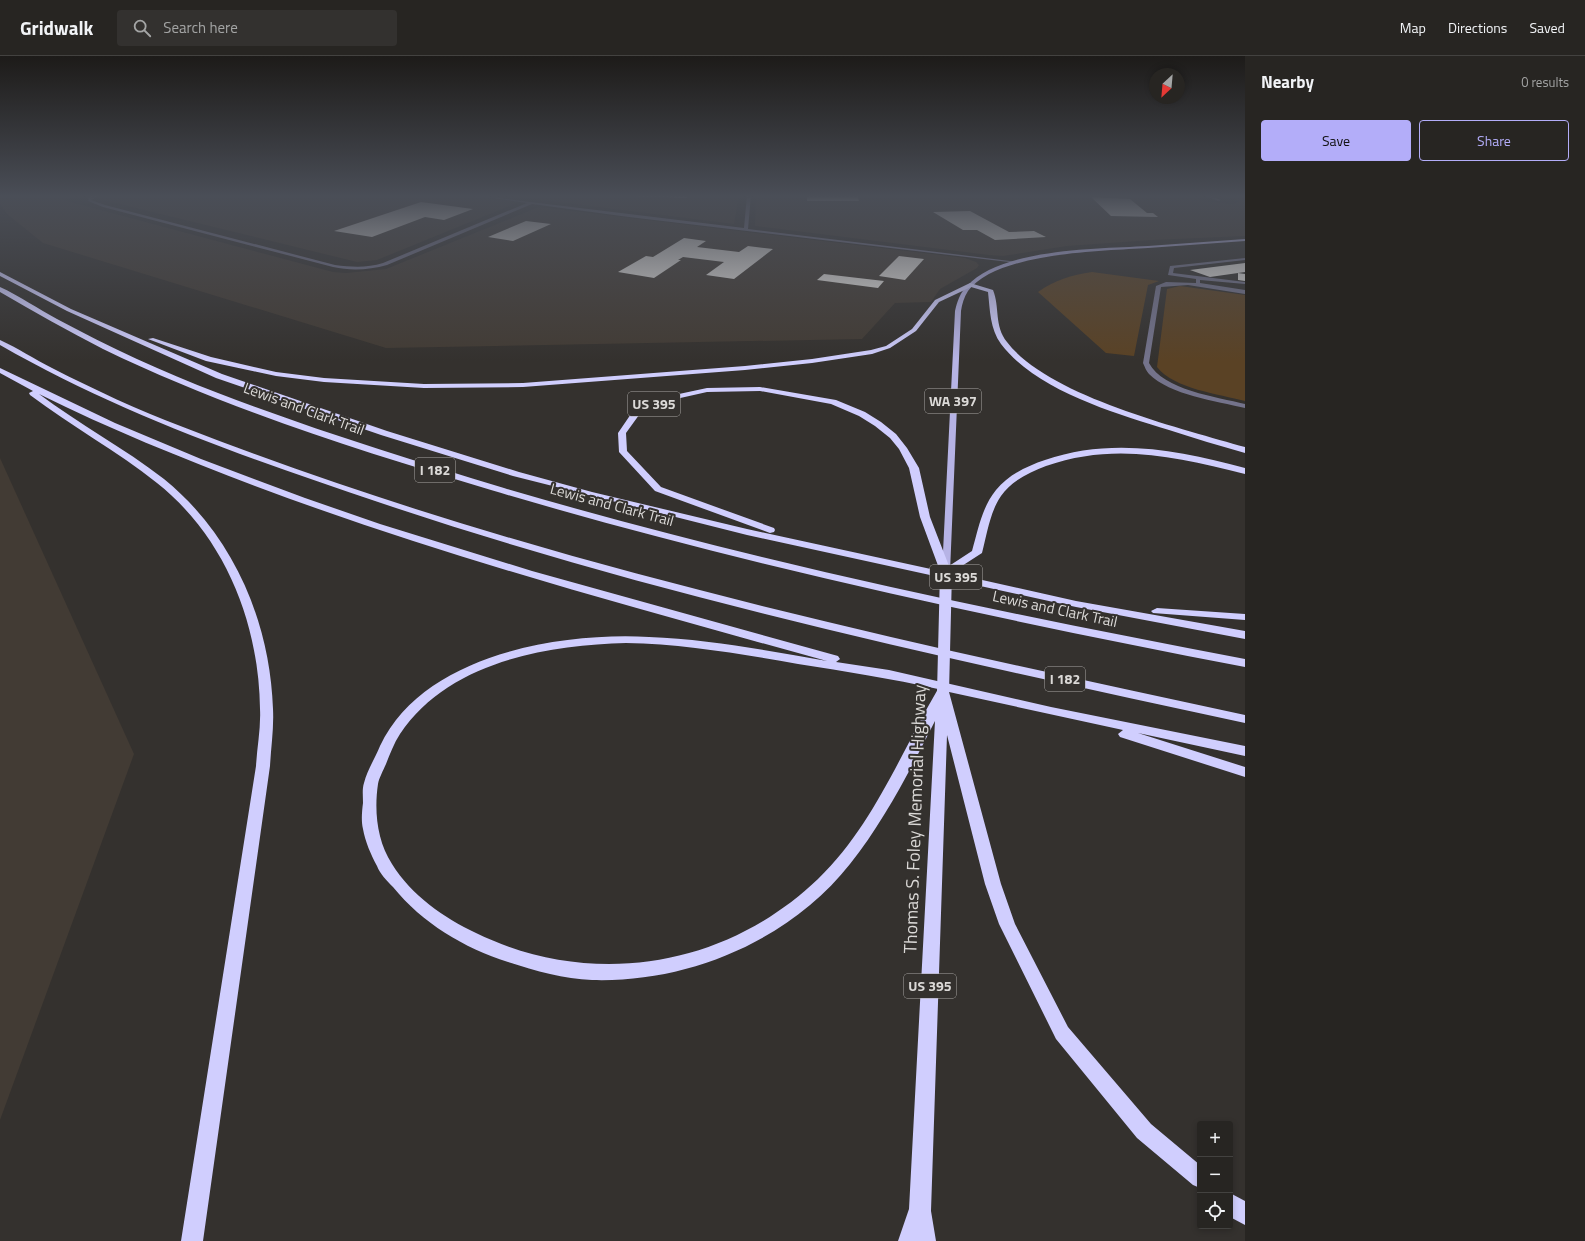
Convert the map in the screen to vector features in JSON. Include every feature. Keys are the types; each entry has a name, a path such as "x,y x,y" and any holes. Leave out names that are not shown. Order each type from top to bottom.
{"highway":[{"path":"0,274 24,288 69,310 113,328 186,363 354,423 455,455 590,494 747,532 836,550"},
{"path":"113,328 209,359 276,374 331,381 401,386 523,385 745,368 819,360 872,352 888,346 914,330 929,309 937,301 970,285 991,291 994,325 1004,343 1012,354 1045,377 1097,402 1132,415 1245,450"},
{"name":"Lewis and Clark Trail","path":"0,289 69,330 186,383 340,440 531,500 707,548 806,571 1074,630 1245,663"},
{"name":"I 182","path":"0,342 78,385 130,408 226,445 410,510 566,558 760,610 885,640 1245,719"},
{"path":"6,374 96,420 143,440 319,506 477,559 562,585 896,676 1051,711 1245,751"},
{"path":"6,374 47,404 161,481 195,513 221,548 236,579 250,612 262,657 267,708 263,766 192,1241"},
{"name":"US 395","path":"946,572 926,517 914,468 903,448 893,436 862,414 833,402 760,389 707,390 665,399 636,413 622,433 623,452 658,489 760,527 836,550 1076,604 1245,635"},
{"path":"946,572 977,553 987,512 1003,488 1028,470 1059,458 1101,451 1152,452 1203,460 1245,471"},
{"name":"Thomas S. Foley Memorial Highway","path":"926,1241 920,1211 943,692 946,572"},
{"path":"1076,604 1110,604 1172,613 1245,617"},
{"path":"896,676 695,643 660,640 635,639 584,642 515,654 486,664 452,680 420,702 402,721 388,743 373,772 367,800 369,824 375,846 385,868 402,890 423,911 445,927 474,943 508,958 544,967 589,972 629,971 668,965 715,952 758,932 793,911 823,884 851,854 887,797 943,692"},
{"path":"943,692 993,884 1008,924 1062,1033 1144,1131 1197,1175"},
{"path":"1051,711 1245,772"},
{"path":"1233,1206 1245,1214"},
{"name":"Thomas S. Foley Memorial Highway","path":"909,1241 920,1211"}],"main road":[{"name":"WA 397","path":"946,572 958,311 961,298 970,285 991,272 1017,262 1092,250"}],"street":[{"path":"274,250 335,266 356,269 373,268 418,250"},
{"path":"918,250 1017,262"},
{"path":"1245,259 1172,267 1170,274 1245,283"},
{"path":"1198,278 1198,286"},
{"path":"1245,292 1169,283 1158,287 1147,367 1155,377 1171,385 1245,406"}],"shaded area":[{"path":"67,250 252,250 333,272 346,273 386,269 432,250 901,250 965,258 976,262 979,265 977,268 940,289 931,302 895,303 862,339 386,348"},
{"path":"309,250 401,250 377,260 357,262"},
{"path":"951,250 1039,250 1003,256"},
{"path":"1092,272 1159,281 1148,285 1134,356 1106,353 1038,292 1051,284 1064,279"},
{"path":"1180,286 1245,295 1245,401 1185,386 1174,381 1157,367 1167,289"},
{"path":"0,458 134,754 0,1120"}],"building":[{"path":"664,250 725,250 739,252 742,250 771,250 734,279 706,275 724,262 683,257 678,260 681,260 654,278 618,272 646,256 653,257"},
{"path":"899,256 924,259 905,280 879,276"},
{"path":"1245,263 1245,272 1210,277 1190,270"},
{"path":"1238,273 1245,274 1245,281 1238,280"},
{"path":"824,274 884,281 878,288 817,280"}]}
